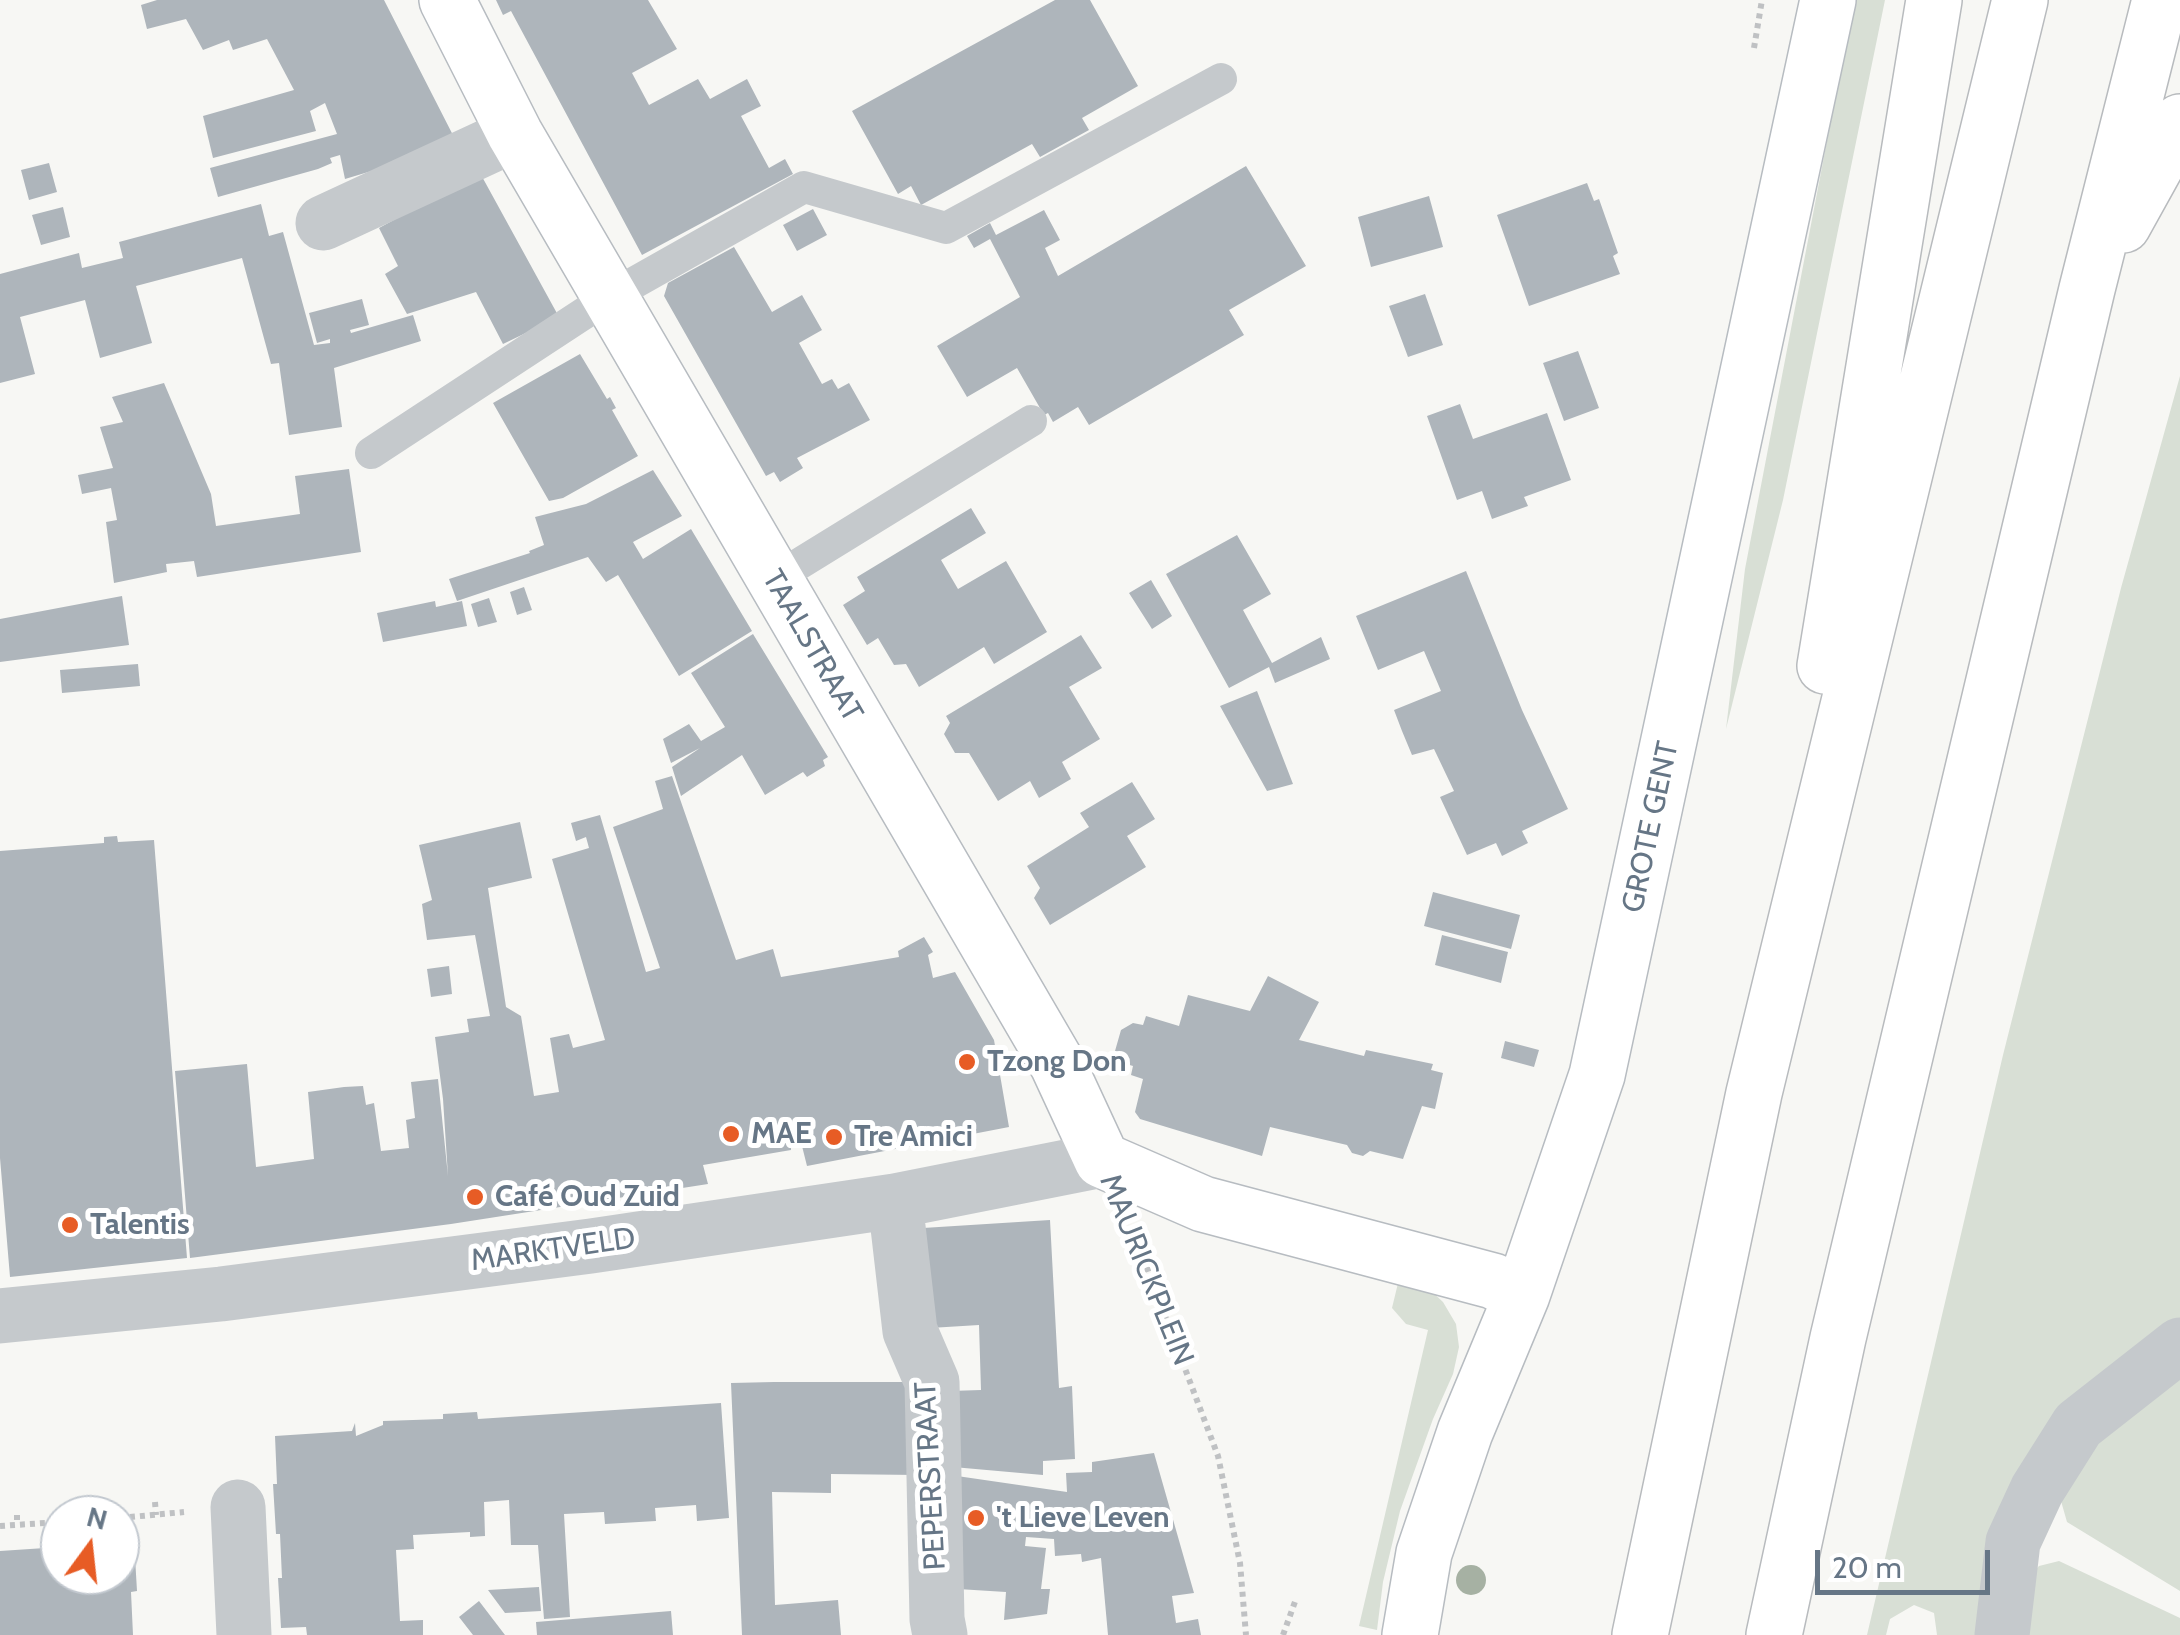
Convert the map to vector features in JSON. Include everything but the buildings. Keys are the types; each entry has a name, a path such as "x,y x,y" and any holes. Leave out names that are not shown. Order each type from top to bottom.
{"main road":[{"name":"TAALSTRAAT","path":"447,0 515,134 1058,1065 1102,1160"},
{"name":"GROTE GENT","path":"1410,1635 1424,1553 1465,1432 1522,1296 1597,1075 1828,0"},
{"path":"1754,1093 1934,0"},
{"path":"1640,1635 1754,1093 2020,0"},
{"path":"1774,1635 1838,1338 2087,288 2160,0"},
{"path":"2087,288 2180,122"},
{"name":"MAURICKPLEIN","path":"1102,1160 1203,1204 1493,1280 1522,1296"}],"street":[{"path":"323,223 515,134"},
{"name":"MARKTVELD","path":"0,1316 221,1294 591,1246 895,1200 1102,1160"},
{"name":"PEPERSTRAAT","path":"895,1200 910,1331 932,1382 940,1635"},
{"path":"2002,1635 2013,1542 2036,1490 2078,1426 2180,1346"},
{"path":"238,1507 244,1635"}],"lane":[{"path":"371,452 609,297 804,188 946,228 1221,80"},
{"path":"774,580 1031,421"}],"path":[{"name":"MAURICKPLEIN","path":"1102,1160 1133,1230 1218,1456 1240,1563 1246,1635"},
{"path":"155,1502 156,1515"},
{"path":"16,1515 17,1525"},
{"path":"0,1526 40,1523"},
{"path":"1283,1635 1296,1599"}],"shaded area":[{"path":"1854,0 1885,0 1783,500 1726,729 1745,569"},
{"path":"2180,376 2180,1591 2067,1522 2059,1494 1992,1635 1937,1635 1934,1613 1914,1605 1890,1619 1886,1635 1867,1635 2003,1055 2121,588"},
{"path":"1399,1279 1429,1289 1443,1302 1456,1324 1459,1347 1453,1374 1400,1511 1383,1582 1377,1630 1359,1626 1428,1330 1406,1324 1392,1308"},
{"path":"2059,1561 2180,1618 2180,1635 2016,1635 2027,1578 2039,1566"}],"place":[{"name":"Tzong Don","path":"967,1062"},
{"name":"MAE","path":"731,1134"},
{"name":"Tre Amici","path":"834,1137"},
{"name":"Café Oud Zuid","path":"475,1197"},
{"name":"Talentis","path":"70,1225"},
{"name":"'t Lieve Leven","path":"976,1518"}]}
